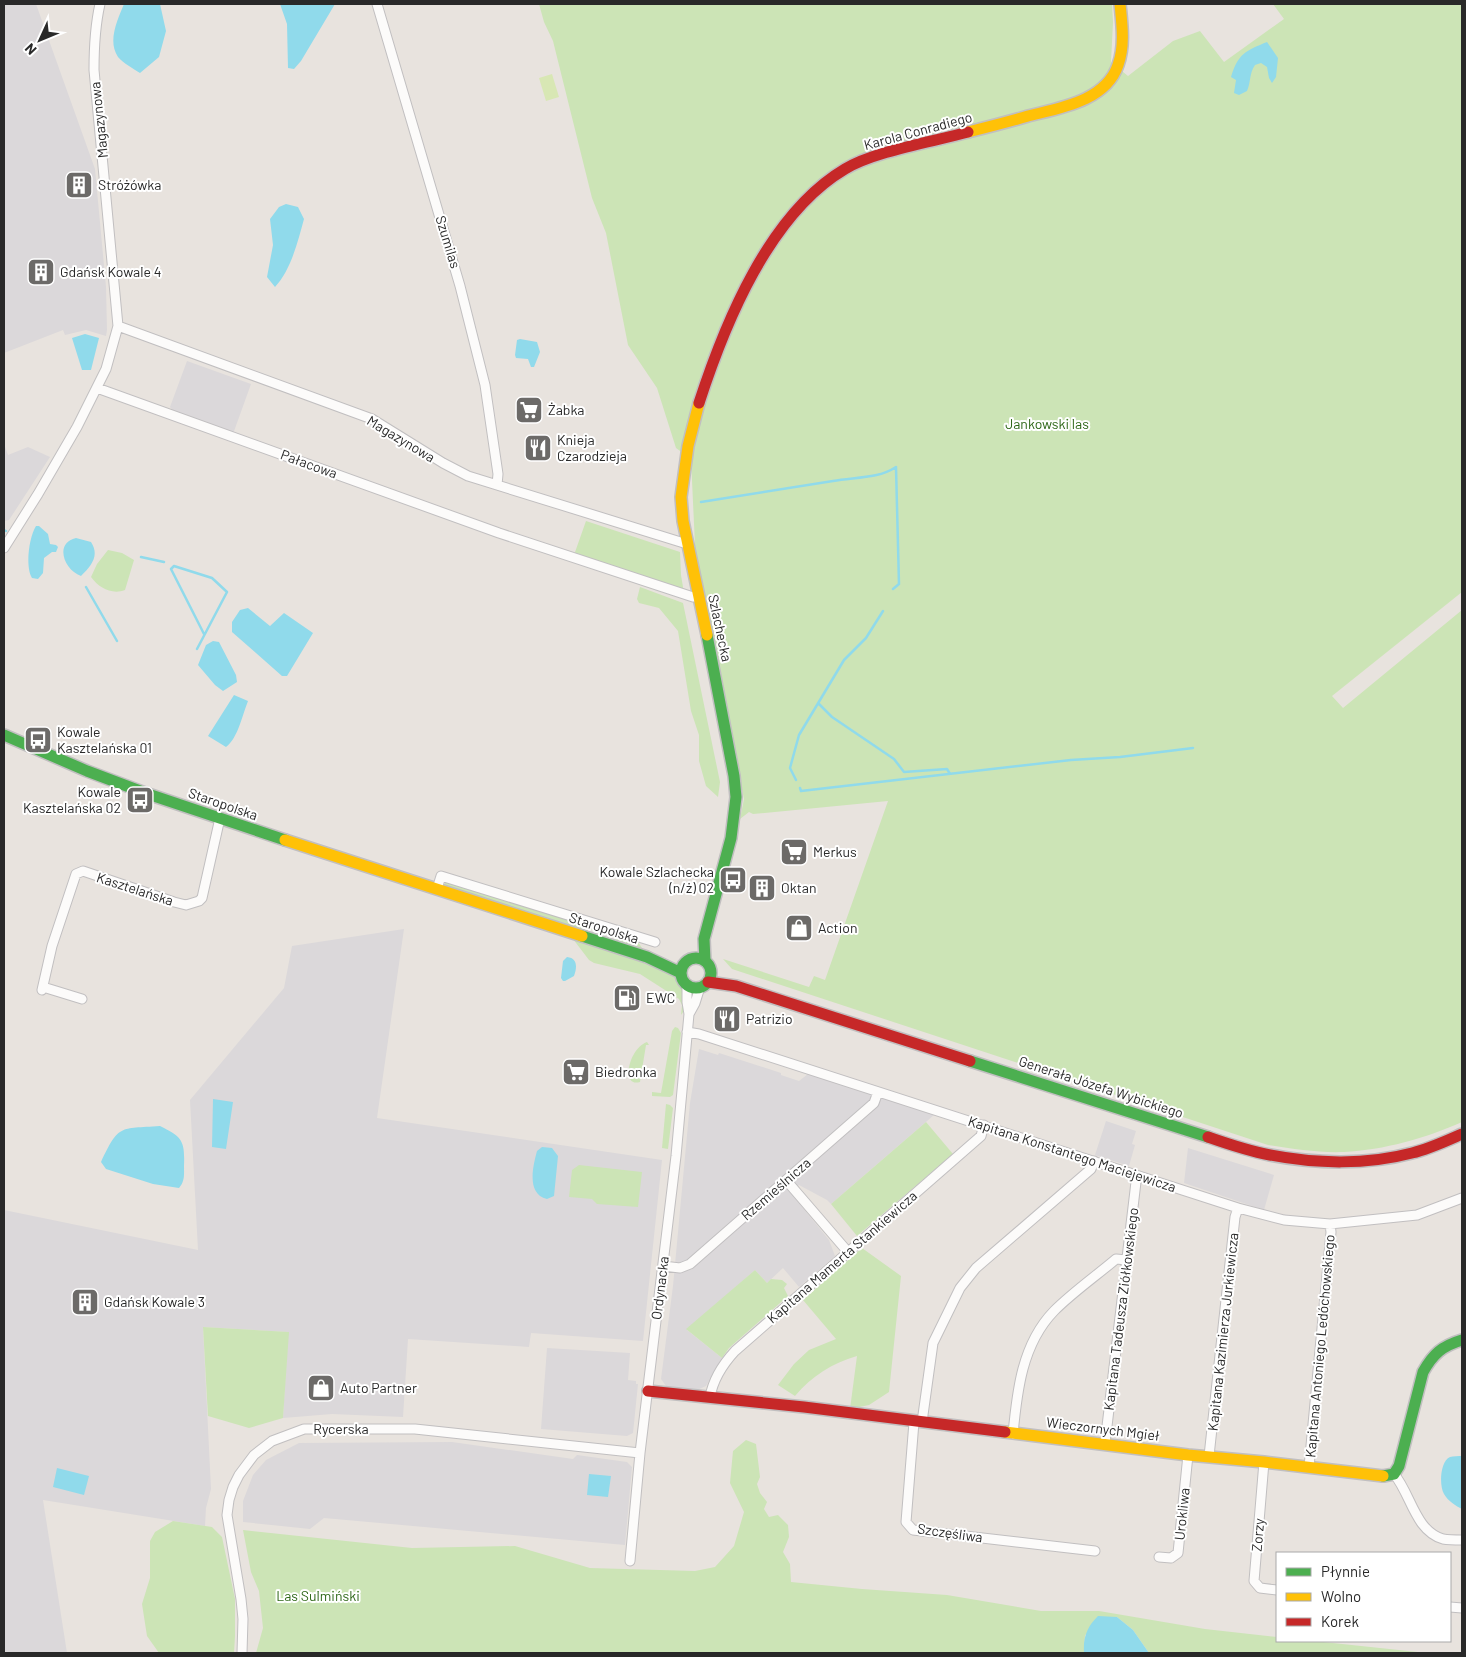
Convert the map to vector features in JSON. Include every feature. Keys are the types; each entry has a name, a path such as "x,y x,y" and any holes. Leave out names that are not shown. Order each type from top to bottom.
{"street":[{"name":"Magazynowa","path":"97,388 106,369 118,326 94,70 94,46 100,4"},
{"name":"Szumilas","path":"377,4 460,286 485,385 498,474 497,486"},
{"name":"Karola Conradiego","path":"729,326 750,281 775,237 808,196 829,178 845,169 882,155 1070,105 1088,98 1102,89 1113,76 1120,59 1123,37 1120,4"},
{"name":"Magazynowa","path":"118,326 372,420 443,464 468,476 687,544"},
{"name":"Szlachecka","path":"686,965 704,939 731,838 736,797 734,776 717,685 687,544 681,499 685,460 705,386 729,326"},
{"path":"4,548 43,486 97,388"},
{"name":"Pałacowa","path":"97,388 499,533 692,597 698,596"},
{"name":"Staropolska","path":"4,736 103,778 353,864 646,957 686,965 708,966"},
{"name":"Kasztelańska","path":"82,999 42,988 52,946 76,874 83,871 174,902 190,905 202,898 220,818"},
{"name":"Staropolska","path":"437,890 441,876 655,942"},
{"name":"Staropolska","path":"640,938 648,953 646,957"},
{"name":"Szlachecka","path":"704,939 708,966 704,985"},
{"path":"686,965 682,978 687,985"},
{"name":"Generała Józefa Wybickiego","path":"708,966 736,986"},
{"name":"Generała Józefa Wybickiego","path":"687,985 696,988 704,985 736,986 1217,1140 1278,1157 1318,1161 1386,1158 1420,1150 1462,1134"},
{"name":"Ordynacka","path":"630,1561 640,1453 676,1156 689,1014 687,985"},
{"name":"Ordynacka","path":"689,1014 704,985"},
{"name":"Kapitana Konstantego Maciejewicza","path":"687,1032 700,1034 1238,1208 1284,1220 1330,1224 1417,1215 1462,1198"},
{"name":"Rzemieślnicza","path":"663,1266 680,1268 690,1264 874,1103 878,1092"},
{"name":"Kapitana Mamerta Stankiewicza","path":"710,1397 712,1387 726,1361 735,1351 981,1136 984,1125"},
{"name":"Szczęśliwa","path":"1094,1161 1091,1169 976,1268 960,1288 933,1343 918,1422 906,1522 913,1530 1095,1551"},
{"name":"Kapitana Tadeusza Ziółkowskiego","path":"1105,1444 1136,1182 1139,1176"},
{"path":"786,1180 848,1252"},
{"name":"Kapitana Kazimierza Jurkiewicza","path":"1209,1456 1235,1217 1238,1208"},
{"name":"Kapitana Antoniego Ledóchowskiego","path":"1309,1467 1331,1232 1330,1224"},
{"path":"1013,1434 1019,1382 1024,1364 1043,1326 1060,1306 1116,1258 1127,1260"},
{"path":"1462,1340 1440,1347 1423,1372 1400,1466 1394,1474 1401,1482 1421,1522 1431,1533 1443,1539 1462,1540"},
{"name":"Wieczornych Mgieł","path":"648,1390 1188,1455 1309,1467 1380,1477 1394,1474"},
{"name":"Rycerska","path":"242,1653 243,1619 228,1515 229,1500 233,1487 247,1464 272,1441 304,1429 415,1429 640,1453"},
{"name":"Urokliwa","path":"1159,1557 1171,1558 1178,1553 1188,1455"},
{"name":"Zorzy","path":"1264,1462 1254,1581 1260,1588 1276,1590"}],"shaded area":[{"path":"4,4 36,4 95,169 106,287 107,330 106,336 86,330 65,335 63,330 4,353"},
{"path":"187,361 251,384 233,434 175,413 170,407"},
{"path":"4,444 8,455 28,447 50,457 9,520 4,521"},
{"path":"404,929 377,1118 662,1160 643,1341 531,1333 529,1347 408,1339 403,1417 332,1414 283,1418 288,1332 203,1327 211,1489 206,1508 205,1526 43,1500 67,1653 4,1653 4,1210 198,1250 190,1100 284,988 292,946"},
{"path":"699,1049 718,1055 719,1053 781,1073 781,1075 799,1081 808,1074 934,1115 831,1204 799,1185 790,1192 829,1240 835,1256 799,1287 783,1268 767,1283 755,1270 687,1330 722,1358 706,1386 697,1390 666,1386 661,1379 673,1286 690,1103"},
{"path":"1106,1121 1136,1131 1132,1144 1135,1145 1129,1166 1095,1155"},
{"path":"1188,1148 1274,1175 1264,1210 1184,1183"},
{"path":"547,1348 630,1353 628,1380 636,1381 636,1384 638,1384 633,1433 627,1436 541,1429"},
{"path":"452,1442 573,1459 577,1455 627,1462 632,1467 625,1545 324,1518 310,1529 243,1522 243,1501 253,1475 266,1460 299,1443"}],"green space":[{"name":"Jankowski las","path":"539,4 1112,4 1111,62 1128,76 1173,41 1200,31 1224,62 1284,19 1273,4 1462,4 1462,592 1332,696 1343,708 1462,610 1462,1122 1405,1142 1359,1151 1325,1152 1268,1145 732,969 723,959 809,987 814,976 825,980 888,801 753,814 749,812 740,819 744,799 696,567 691,459 676,448 657,388 628,345 606,233 592,198 553,41 544,22"},
{"path":"552,74 559,97 546,101 539,78"},
{"path":"586,521 680,552 684,593 574,555"},
{"path":"108,550 122,553 134,560 125,590 115,592 106,590 91,577 97,564"},
{"path":"640,587 683,603 720,782 718,797 706,786 699,761 699,735 691,711 678,631 659,608 639,603 637,599"},
{"path":"446,880 638,942 644,951 622,944 611,936 589,929 571,928 444,886"},
{"path":"573,939 673,974 680,983 684,994 685,1006 681,1015 682,1005 679,999 640,974 594,963 589,960"},
{"path":"675,1027 681,1033 673,1095 670,1097 652,1096 652,1092 661,1093 672,1031"},
{"path":"647,1042 649,1045 646,1045 640,1082 634,1082 630,1079 629,1066 636,1052"},
{"path":"666,1104 673,1108 668,1149 662,1148"},
{"path":"926,1122 953,1154 857,1236 831,1204"},
{"path":"579,1165 642,1172 638,1207 597,1204 592,1199 569,1197 572,1170"},
{"path":"862,1248 901,1276 889,1392 869,1405 850,1409 857,1356 839,1362 823,1371 808,1382 795,1396 778,1385 794,1364 809,1350 836,1339 803,1300"},
{"path":"755,1270 767,1283 771,1279 782,1280 787,1284 784,1288 788,1296 729,1348 722,1358 686,1329"},
{"path":"203,1327 289,1332 283,1418 249,1428 208,1416"},
{"name":"Las Sulmiński","path":"746,1440 756,1444 760,1477 757,1484 760,1493 767,1502 764,1509 769,1517 778,1515 788,1525 789,1537 783,1552 790,1564 791,1582 947,1595 1041,1611 1099,1611 1205,1629 1276,1637 1276,1642 1323,1642 1427,1653 1149,1653 1133,1630 1117,1617 1085,1635 1084,1653 256,1653 263,1628 259,1591 251,1572 243,1530 412,1548 515,1546 590,1568 695,1571 715,1567 734,1546 744,1512 730,1483 733,1451"},
{"path":"173,1521 212,1527 222,1537 235,1599 234,1653 159,1653 147,1636 142,1604 150,1578 150,1541 155,1532"}],"water":[{"path":"124,4 160,4 166,31 159,57 140,73 118,57 113,44 113,37"},
{"path":"280,4 335,4 301,61 294,69 288,68 287,24"},
{"path":"1267,42 1278,58 1276,77 1272,83 1267,67 1261,63 1255,65 1247,91 1239,95 1234,93 1236,80 1231,77 1236,63 1243,54"},
{"path":"286,204 298,207 304,219 290,264 275,287 267,277 273,245 270,219 279,207"},
{"path":"85,334 99,338 91,370 82,370 72,338"},
{"path":"517,340 537,342 540,352 534,367 531,367 528,359 516,358"},
{"path":"36,526 39,526 48,534 50,544 58,547 56,552 52,552 44,558 43,573 38,579 32,578 28,560 31,537"},
{"path":"76,538 91,542 95,552 91,565 81,576 75,573 66,563 63,551 69,541"},
{"path":"248,608 270,626 284,613 313,633 287,676 282,676 232,632 232,622 240,610"},
{"path":"213,641 219,642 236,675 237,682 223,691 215,685 198,665 206,645"},
{"path":"234,695 248,701 237,732 226,747 208,736"},
{"path":"567,957 575,961 576,970 574,976 563,981 561,978 563,961"},
{"path":"213,1099 233,1102 226,1149 212,1147"},
{"path":"160,1126 178,1137 183,1145 184,1175 179,1188 153,1184 106,1169 101,1162 112,1141 122,1131"},
{"path":"542,1147 552,1148 558,1156 554,1196 547,1199 536,1192 533,1179 537,1151"},
{"path":"1462,1456 1462,1509 1446,1497 1442,1490 1441,1480 1442,1468 1447,1459"},
{"path":"57,1468 89,1476 84,1495 53,1487"},
{"path":"589,1474 611,1476 608,1497 587,1495"},
{"path":"1098,1616 1117,1617 1133,1630 1149,1653 1084,1653 1086,1633"}],"waterway":[{"path":"701,502 874,476 896,467 899,584 893,589"},
{"path":"141,557 164,562"},
{"path":"197,649 227,592 212,578 174,566 171,569 204,634"},
{"path":"86,587 117,641"},
{"path":"796,780 790,768 799,735 844,660 866,638 883,611"},
{"path":"819,704 832,717 894,759 904,772 947,769 950,774"},
{"path":"800,788 801,791 1193,748"}],"traffic: fast":[{"path":"705,961 704,939 731,838 736,797 734,776 707,635"},
{"path":"4,735 87,771 148,794 285,840"},
{"path":"582,936 647,957 681,973"},
{"path":"696,958 707,962 711,973 707,984 696,988 685,984 681,973 685,962 696,958"},
{"path":"970,1061 1208,1137"},
{"path":"1383,1476 1394,1474 1399,1466 1423,1372 1430,1360 1439,1352 1449,1345 1462,1340"}],"traffic: slow":[{"path":"968,132 1067,106 1093,95 1103,87 1112,77 1122,50 1120,4"},
{"path":"699,403 688,446 681,497 683,521 707,635"},
{"path":"285,840 582,936"},
{"path":"1005,1432 1188,1455 1383,1476"}],"traffic: jam":[{"path":"699,403 722,339 753,273 772,242 794,213 818,189 845,169 857,163 904,147 968,132"},
{"path":"708,982 736,986 970,1061"},
{"path":"1208,1137 1270,1155 1305,1160 1341,1162 1395,1157 1431,1147 1462,1134"},
{"path":"648,1391 804,1407 1005,1432"}],"place":[{"name":"Stróżówka","path":"79,185"},
{"name":"Gdańsk Kowale 4","path":"41,272"},
{"name":"Żabka","path":"529,410"},
{"name":"Knieja Czarodzieja","path":"538,448"},
{"name":"Kowale Kasztelańska 01","path":"38,740"},
{"name":"Kowale Kasztelańska 02","path":"140,800"},
{"name":"Merkus","path":"794,852"},
{"name":"Kowale Szlachecka (n/ż) 02","path":"733,880"},
{"name":"Oktan","path":"762,888"},
{"name":"Action","path":"799,928"},
{"name":"EWC","path":"627,998"},
{"name":"Patrizio","path":"727,1019"},
{"name":"Biedronka","path":"576,1072"},
{"name":"Gdańsk Kowale 3","path":"85,1302"},
{"name":"Auto Partner","path":"321,1388"}]}
